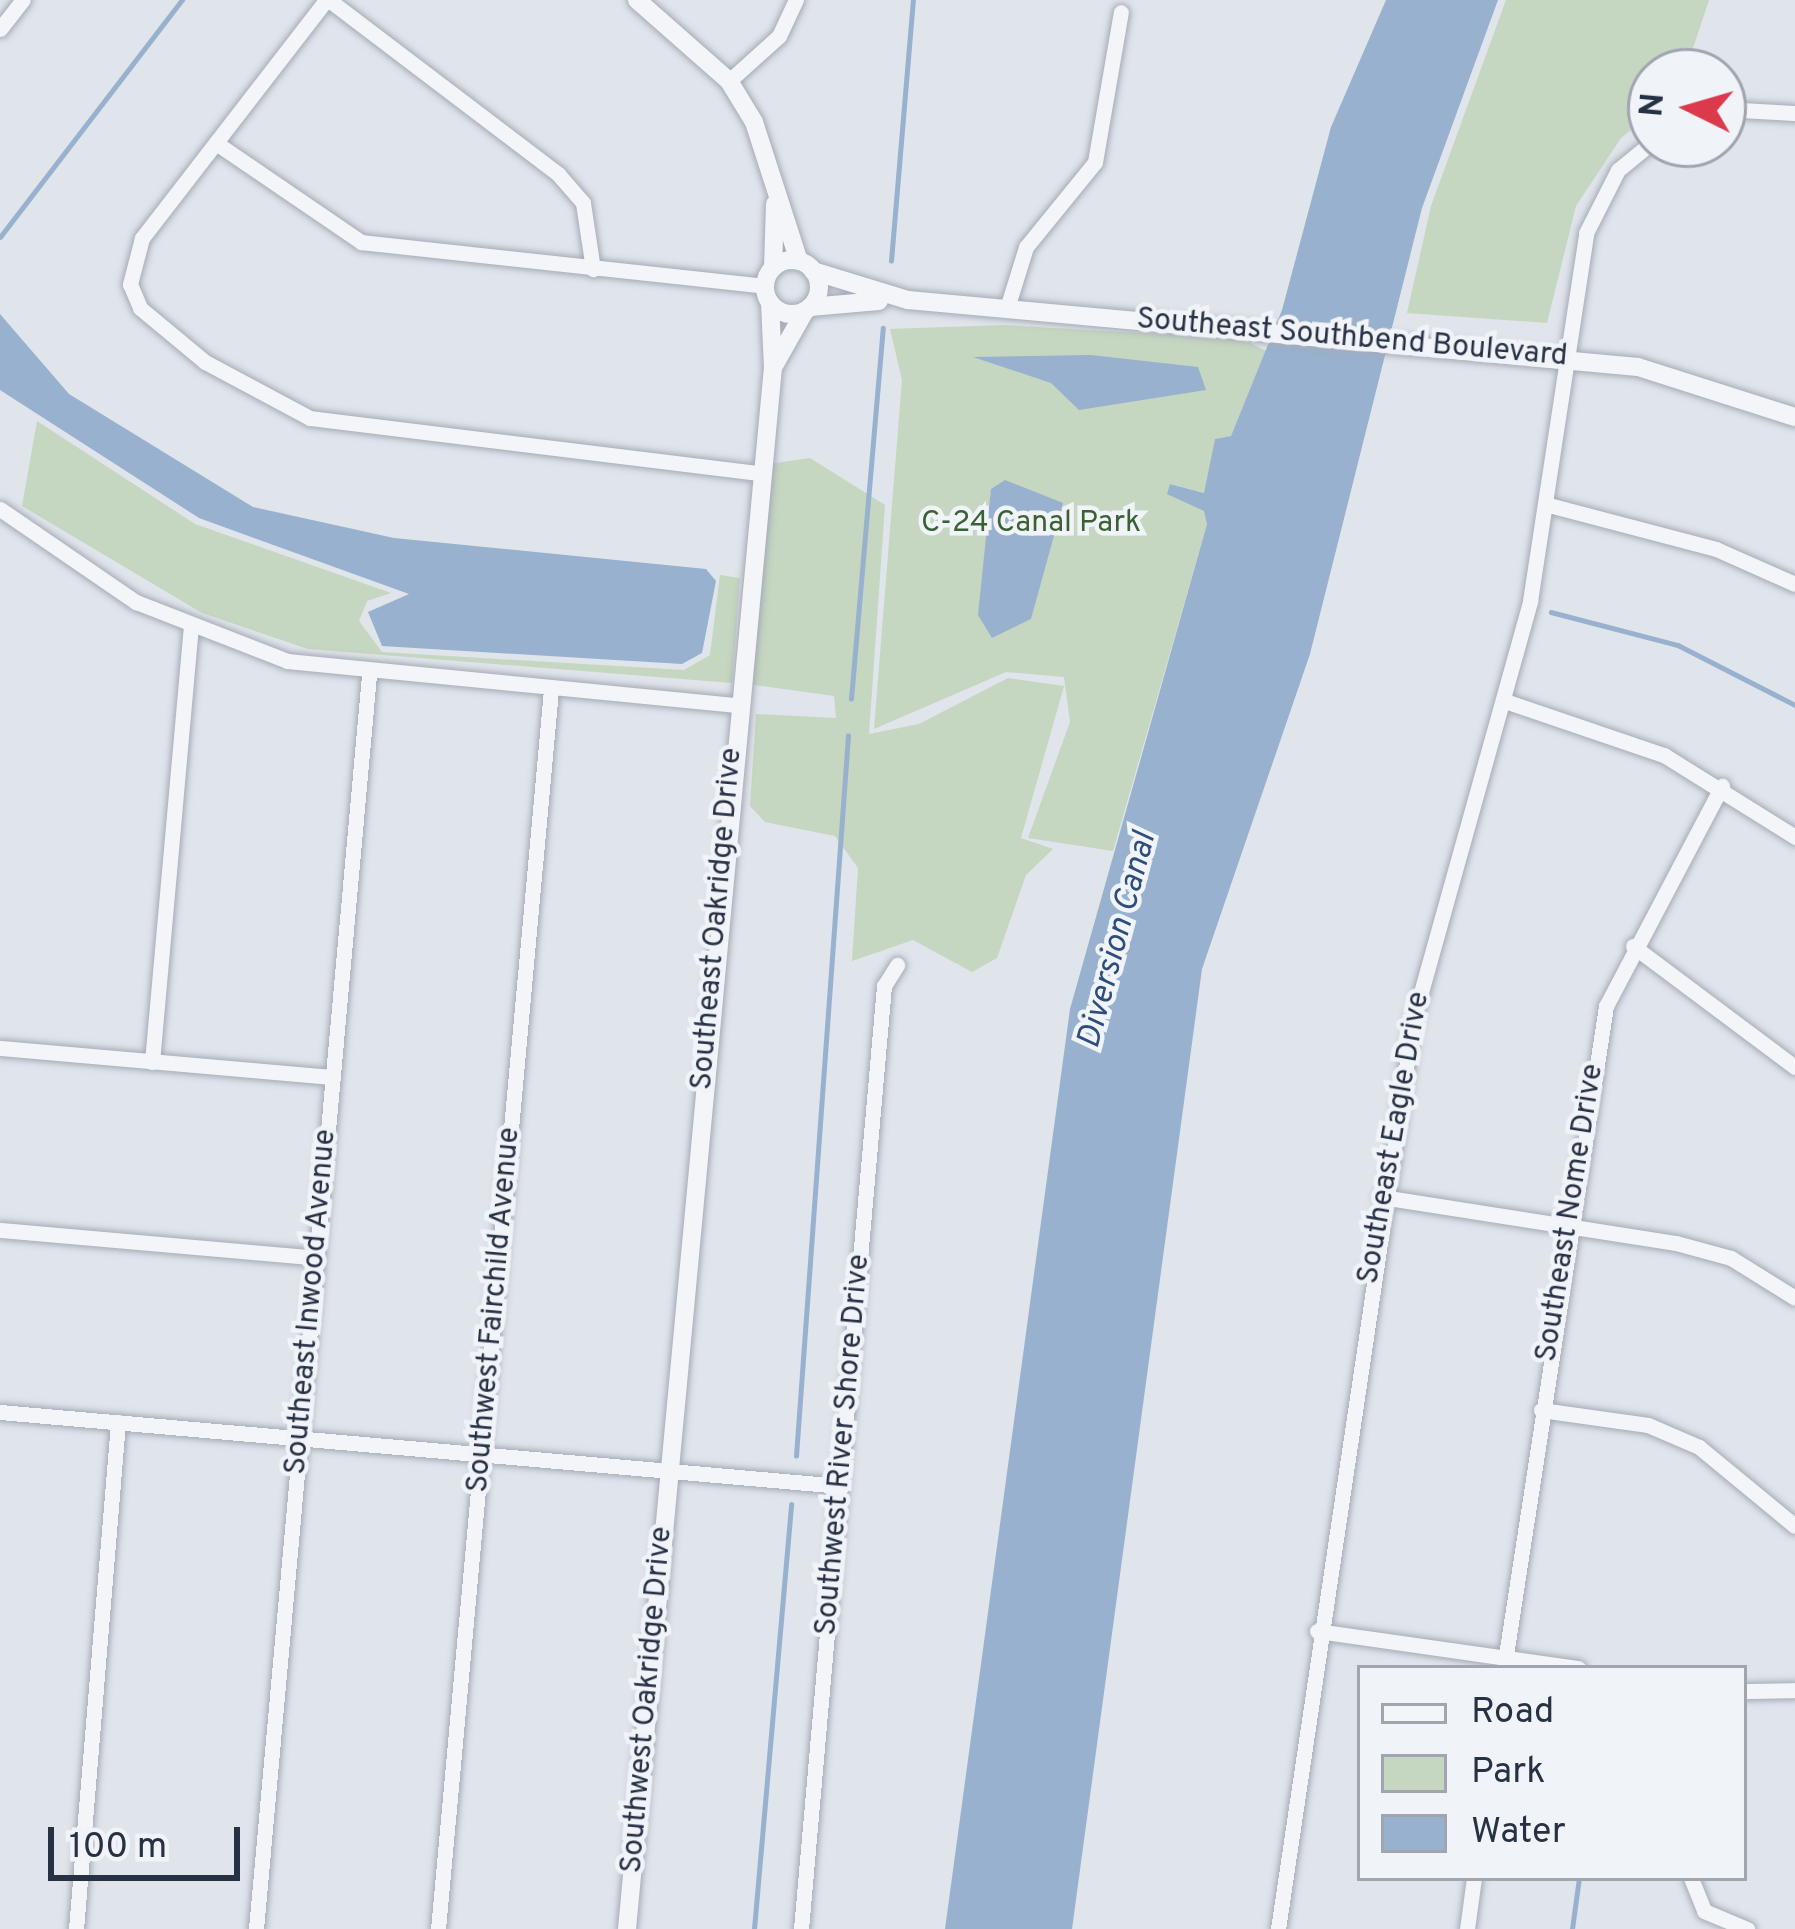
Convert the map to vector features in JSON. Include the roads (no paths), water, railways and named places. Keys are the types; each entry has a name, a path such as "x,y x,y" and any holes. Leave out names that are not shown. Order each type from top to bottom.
{"street":[{"path":"0,29 23,0"},
{"path":"592,269 584,203 558,174 328,0 142,238 130,284 165,333 310,418 758,473"},
{"path":"637,0 729,81 806,266 808,309"},
{"path":"729,81 779,36 796,0"},
{"path":"1007,308 1026,247 1095,162 1121,12"},
{"path":"1747,110 1795,113"},
{"path":"216,143 361,242 769,286 806,266"},
{"name":"Southeast Eagle Drive","path":"1278,1929 1317,1631 1413,1021 1505,701 1545,504 1586,233 1618,170 1627,163"},
{"name":"Southeast Oakridge Drive","path":"669,1471 758,473 773,368 769,286 776,193"},
{"name":"Southeast Southbend Boulevard","path":"806,266 902,299"},
{"name":"Southeast Southbend Boulevard","path":"769,286 808,309 902,299 1566,358 1660,373 1795,417"},
{"name":"Southeast Oakridge Drive","path":"773,368 808,309"},
{"path":"1545,504 1716,549 1795,584"},
{"path":"0,509 191,628 369,675 737,705"},
{"path":"152,1061 191,628"},
{"name":"Southeast Inwood Avenue","path":"256,1929 369,675"},
{"name":"Southwest Fairchild Avenue","path":"438,1929 550,690"},
{"path":"1505,701 1722,786 1795,837"},
{"name":"Southeast Nome Drive","path":"1505,1662 1566,1229 1606,1006 1633,946 1722,786"},
{"path":"1633,946 1795,1067"},
{"name":"Southwest River Shore Drive","path":"800,1929 884,986 897,965"},
{"path":"0,1048 333,1077"},
{"path":"1382,1197 1731,1258 1795,1298"},
{"path":"0,1230 317,1258"},
{"path":"1541,1410 1648,1425 1699,1447 1795,1526"},
{"path":"0,1412 841,1486"},
{"path":"76,1929 118,1422"},
{"name":"Southwest Oakridge Drive","path":"627,1929 669,1471"},
{"path":"1317,1631 1542,1665"},
{"path":"1747,1691 1795,1690"},
{"path":"1467,1929 1474,1881"},
{"path":"1692,1881 1704,1911 1747,1929"}],"water":[{"name":"Diversion Canal","path":"1386,0 1498,0 1422,208 1310,654 1202,969 1072,1929 945,1929 1070,1009 1207,524 1204,511 1167,494 1170,484 1204,493 1215,439 1231,436 1282,310 1331,127"},
{"path":"0,314 69,394 253,507 394,538 706,569 716,581 702,653 682,664 382,646 368,612 409,594 199,518 0,390"},
{"path":"1091,355 1198,367 1206,390 1079,410 1051,383 973,357"},
{"path":"1005,480 1063,503 1031,619 992,638 978,615 991,489"}],"waterway":[{"path":"0,237 182,0"},
{"path":"891,261 913,0"},
{"path":"851,699 883,328"},
{"path":"1551,612 1678,645 1795,705"},
{"path":"796,1456 848,736"},
{"path":"754,1929 791,1505"},
{"path":"1572,1929 1579,1881"}],"park label":[{"name":"C-24 Canal Park","path":"1031,524"}]}
